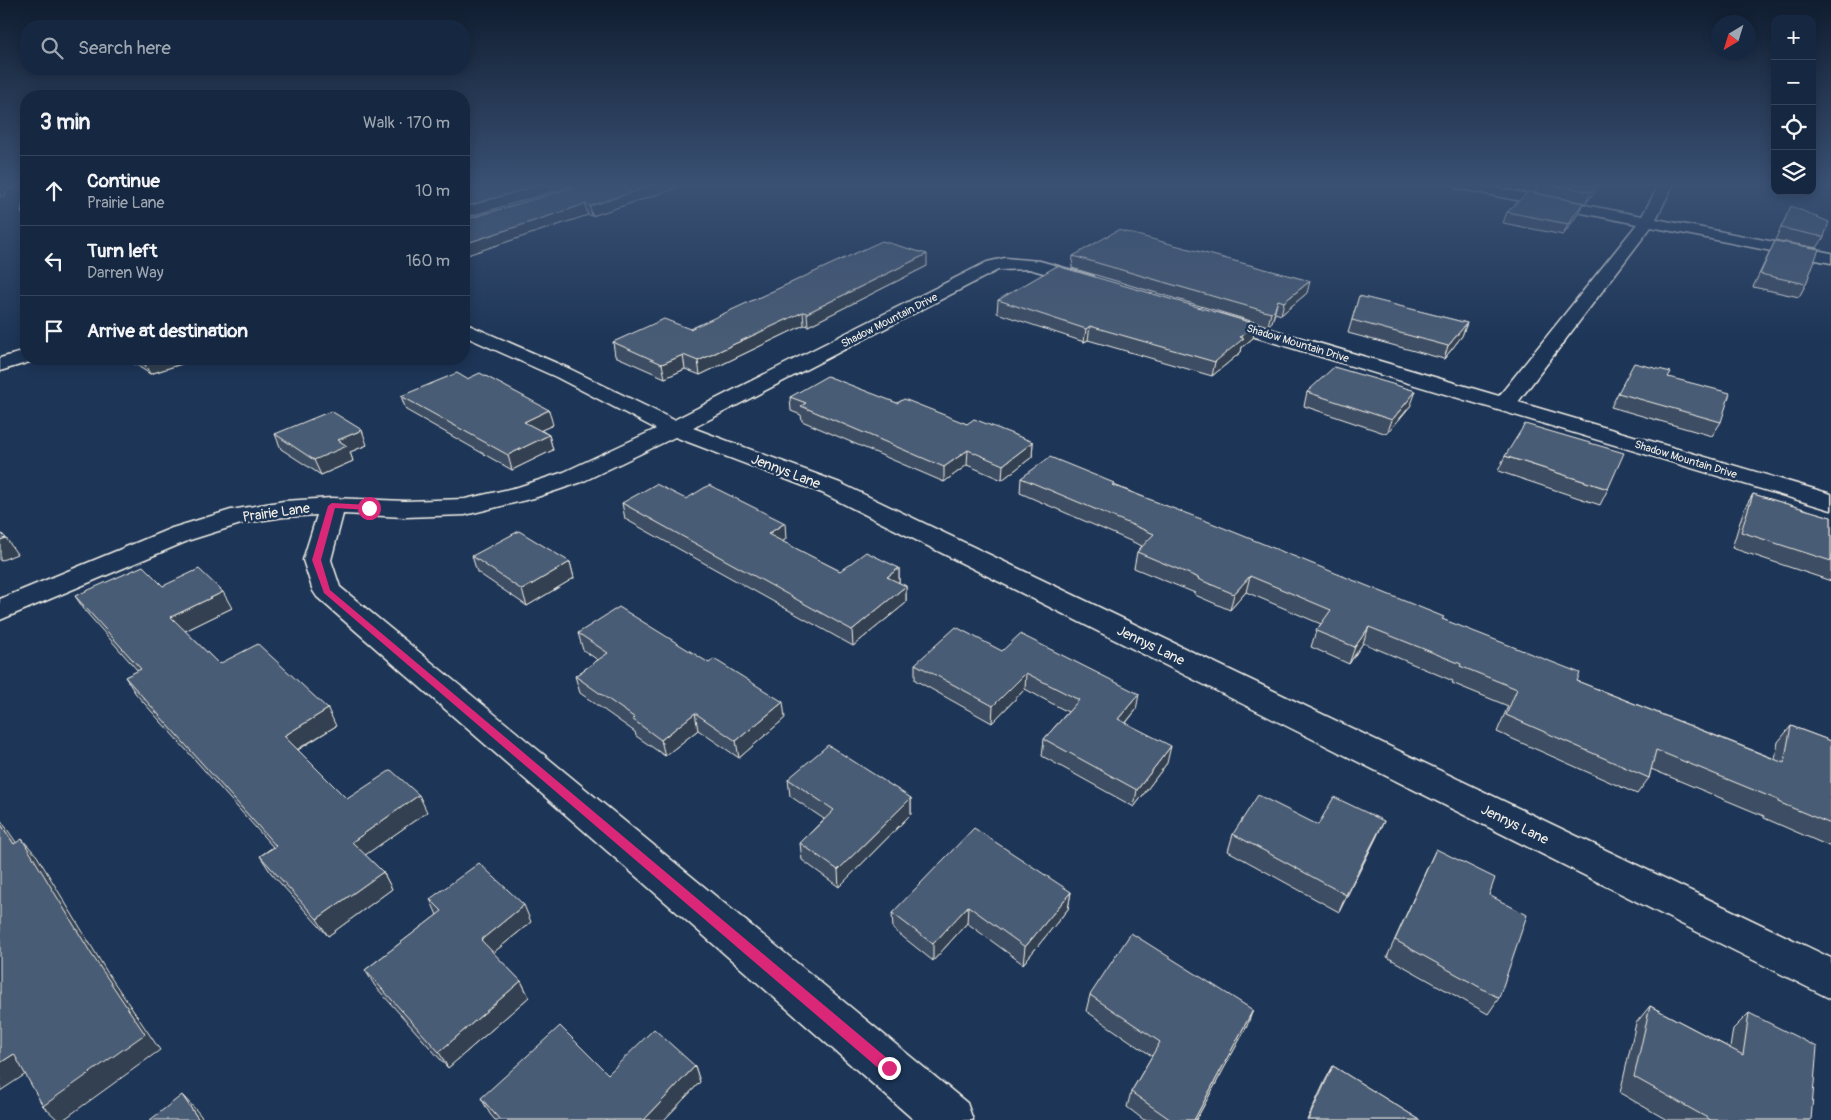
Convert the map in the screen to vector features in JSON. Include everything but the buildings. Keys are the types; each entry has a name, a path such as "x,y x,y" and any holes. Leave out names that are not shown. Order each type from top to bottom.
{"street":[{"path":"1504,405 1635,237"},
{"path":"1725,237 1831,258"},
{"name":"Shadow Mountain Drive","path":"674,429 993,266 1003,263 1027,262 1102,285"},
{"name":"Shadow Mountain Drive","path":"1197,313 1831,502"},
{"name":"Jennys Lane","path":"470,332 563,373 674,429 831,488 1831,979"},
{"path":"0,365 20,359"},
{"name":"Prairie Lane","path":"0,610 181,534 240,516 284,509 332,506 405,509 474,505 525,493 573,477 674,429"},
{"path":"332,506 316,560 327,591 950,1120"}],"route":[{"path":"369,508 332,506 316,560 327,591 889,1068"}]}
